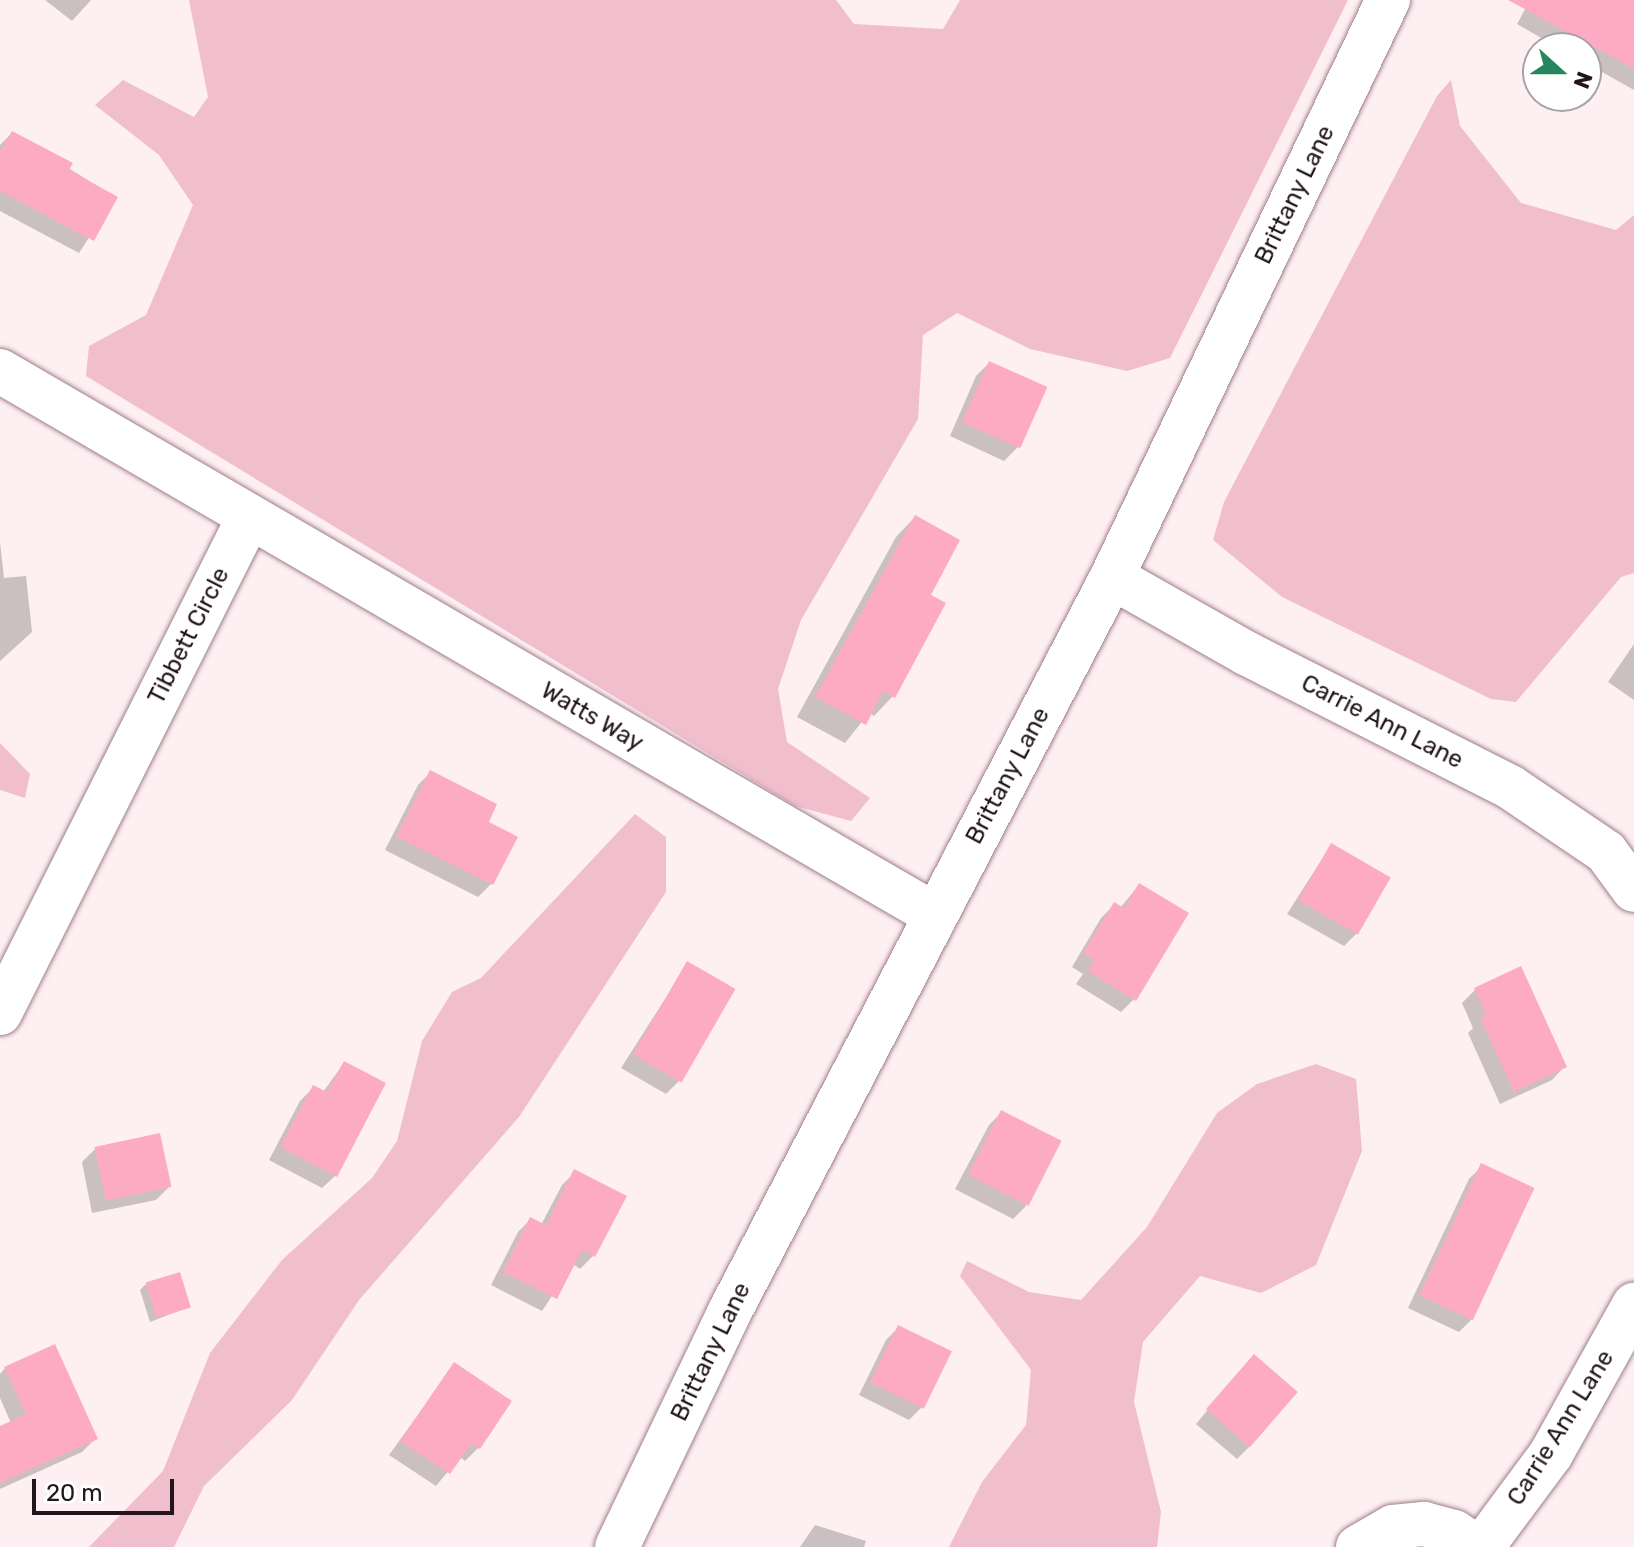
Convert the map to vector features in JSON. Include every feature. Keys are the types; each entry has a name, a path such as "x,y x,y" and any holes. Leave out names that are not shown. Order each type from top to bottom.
{"street":[{"name":"Brittany Lane","path":"617,1547 729,1313 1112,577 1388,0"},
{"path":"0,371 249,517"},
{"name":"Watts Way","path":"249,517 935,915"},
{"name":"Tibbett Circle","path":"0,1013 249,517"},
{"name":"Carrie Ann Lane","path":"1112,577 1246,653 1510,787 1606,852 1634,890"},
{"name":"Carrie Ann Lane","path":"1358,1547 1393,1527 1424,1524 1454,1532 1480,1547 1551,1454 1634,1305"}],"shaded area":[{"path":"189,0 836,0 854,24 943,29 960,0 1348,0 1170,358 1127,371 1030,349 957,313 923,335 918,419 801,620 778,689 787,742 870,798 851,821 795,806 86,376 89,346 146,315 193,205 159,155 95,105 123,80 194,117 208,97"},
{"path":"1451,80 1460,126 1521,203 1616,230 1634,215 1634,573 1621,577 1516,702 1491,699 1282,597 1213,540 1224,502 1437,96"},
{"path":"0,743 30,774 25,798 0,790"},
{"path":"635,814 666,837 666,892 519,1117 359,1300 292,1400 204,1486 174,1547 89,1547 163,1471 210,1353 282,1260 372,1178 397,1141 422,1041 452,992 481,978"},
{"path":"1316,1064 1356,1079 1362,1151 1316,1265 1261,1293 1200,1276 1143,1342 1134,1402 1161,1512 1157,1547 949,1547 982,1482 1026,1425 1031,1370 960,1276 967,1261 1029,1292 1081,1300 1147,1227 1217,1113 1257,1084"}],"building":[{"path":"1508,0 1634,0 1634,69 1602,51 1602,32 1566,32"},
{"path":"12,131 73,163 69,170 118,197 94,241 0,191 0,152"},
{"path":"989,361 1047,387 1020,448 962,422"},
{"path":"915,515 960,540 931,595 946,603 895,698 883,691 866,725 815,697"},
{"path":"430,770 497,804 489,822 518,837 493,885 396,837"},
{"path":"1331,843 1391,877 1358,935 1298,900"},
{"path":"1139,883 1189,913 1136,1001 1088,971 1094,960 1083,953 1114,902 1124,908"},
{"path":"687,961 735,989 681,1083 633,1055"},
{"path":"1521,966 1567,1067 1514,1092 1480,1018 1486,1015 1474,988"},
{"path":"344,1061 386,1083 337,1177 280,1147 313,1085 327,1092"},
{"path":"1001,1110 1062,1141 1028,1206 968,1175"},
{"path":"160,1133 171,1187 106,1201 94,1147"},
{"path":"1481,1163 1534,1188 1473,1320 1419,1295"},
{"path":"574,1169 627,1196 595,1257 582,1250 557,1299 503,1272 530,1217 546,1225"},
{"path":"180,1272 191,1307 156,1318 146,1283"},
{"path":"898,1325 952,1351 924,1409 870,1383"},
{"path":"55,1344 98,1439 0,1483 0,1426 26,1414 4,1367"},
{"path":"1254,1354 1298,1392 1250,1447 1206,1409"},
{"path":"454,1362 512,1401 480,1449 471,1444 450,1474 400,1441"}]}
